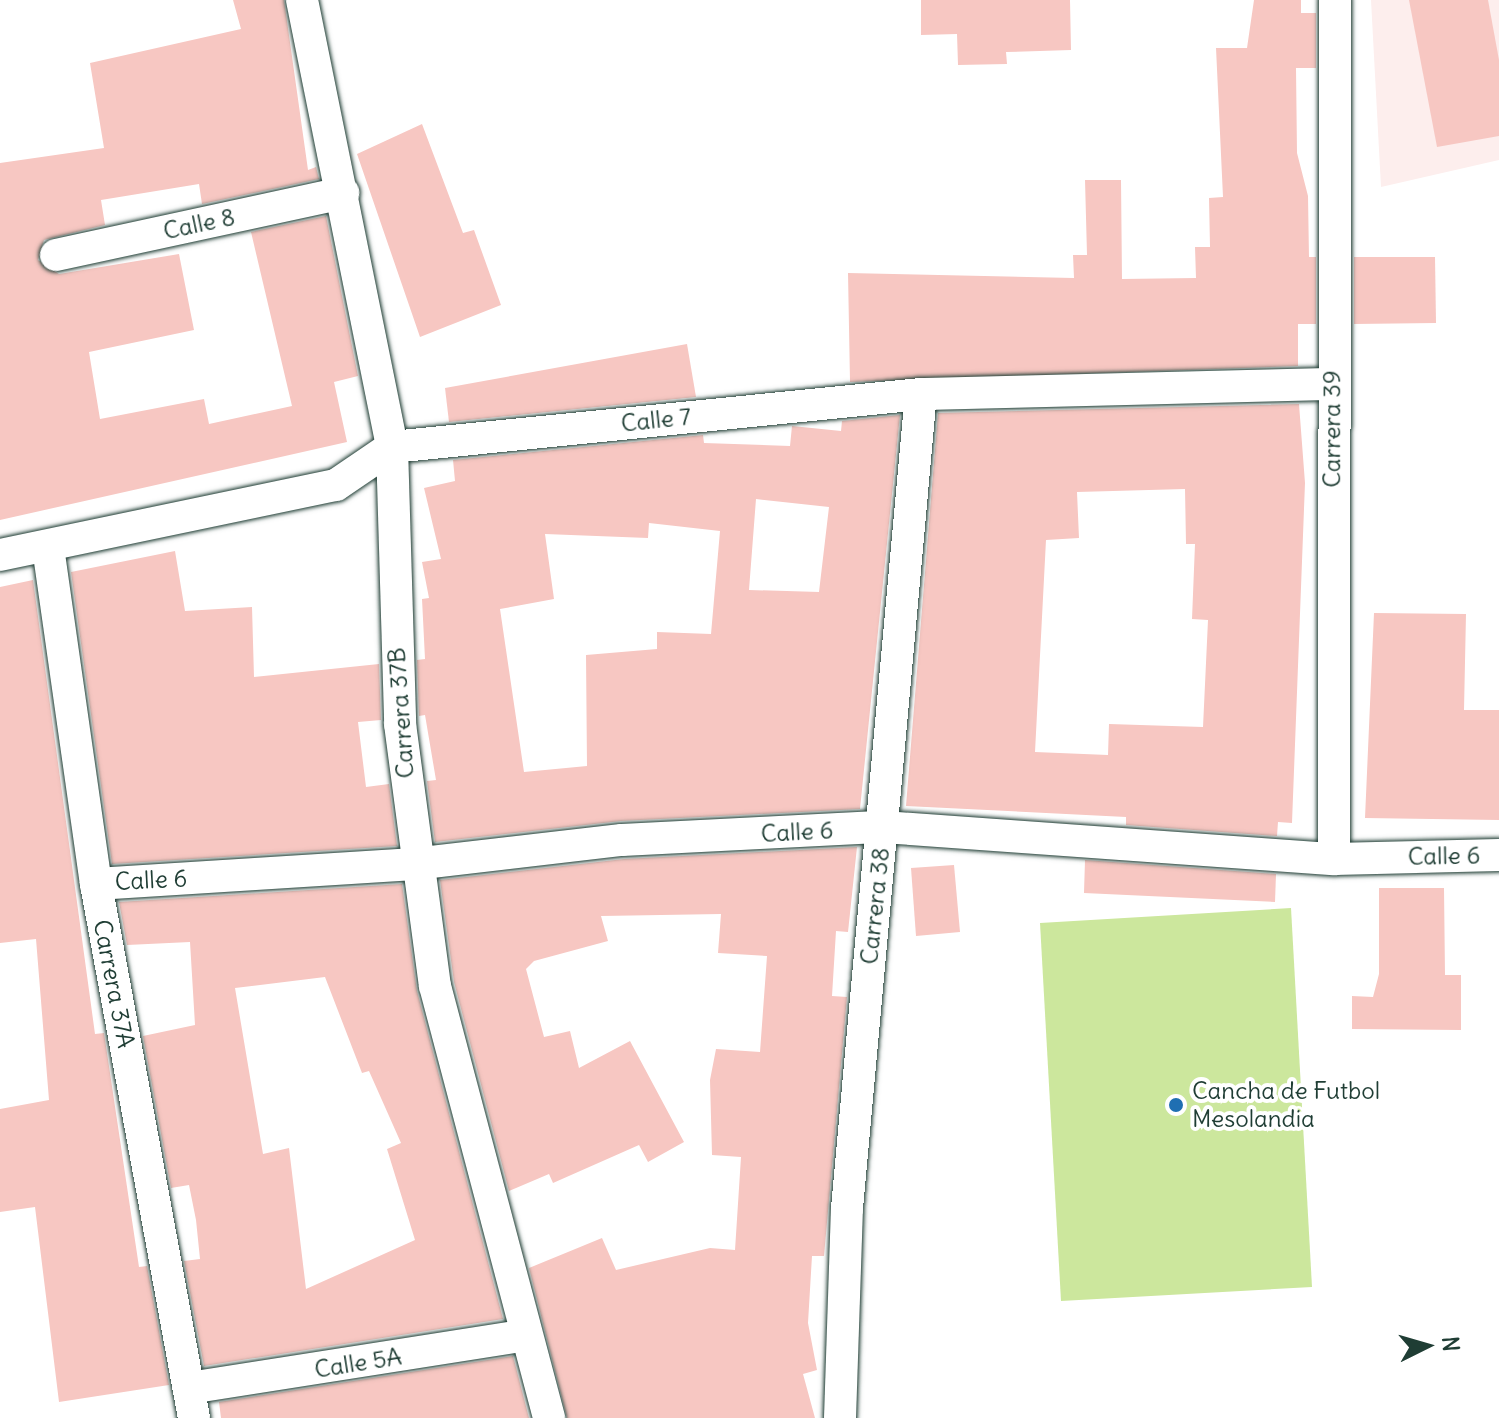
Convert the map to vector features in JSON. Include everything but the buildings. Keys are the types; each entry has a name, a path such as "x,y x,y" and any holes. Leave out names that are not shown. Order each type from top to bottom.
{"street":[{"name":"Carrera 37B","path":"302,0 392,447 394,619 414,864 435,986 549,1418"},
{"name":"Carrera 39","path":"1334,859 1332,384 1335,0"},
{"name":"Calle 8","path":"56,255 343,193"},
{"name":"Calle 7","path":"0,555 336,485 392,447 921,394 1332,384"},
{"name":"Carrera 38","path":"840,1418 847,1208 921,394"},
{"name":"Carrera 37A","path":"48,547 96,884 192,1403"},
{"name":"Calle 6","path":"96,884 414,864 622,840 883,827 1334,859 1499,855"},
{"name":"Calle 5A","path":"192,1403 526,1335"}],"shaded area":[{"path":"1371,0 1499,0 1499,160 1381,187"}],"green space":[{"name":"Cancha de Futbol Mesolandia","path":"1291,908 1312,1287 1061,1301 1040,923"}],"place":[{"name":"Cancha de Futbol Mesolandia","path":"1176,1105"}]}
